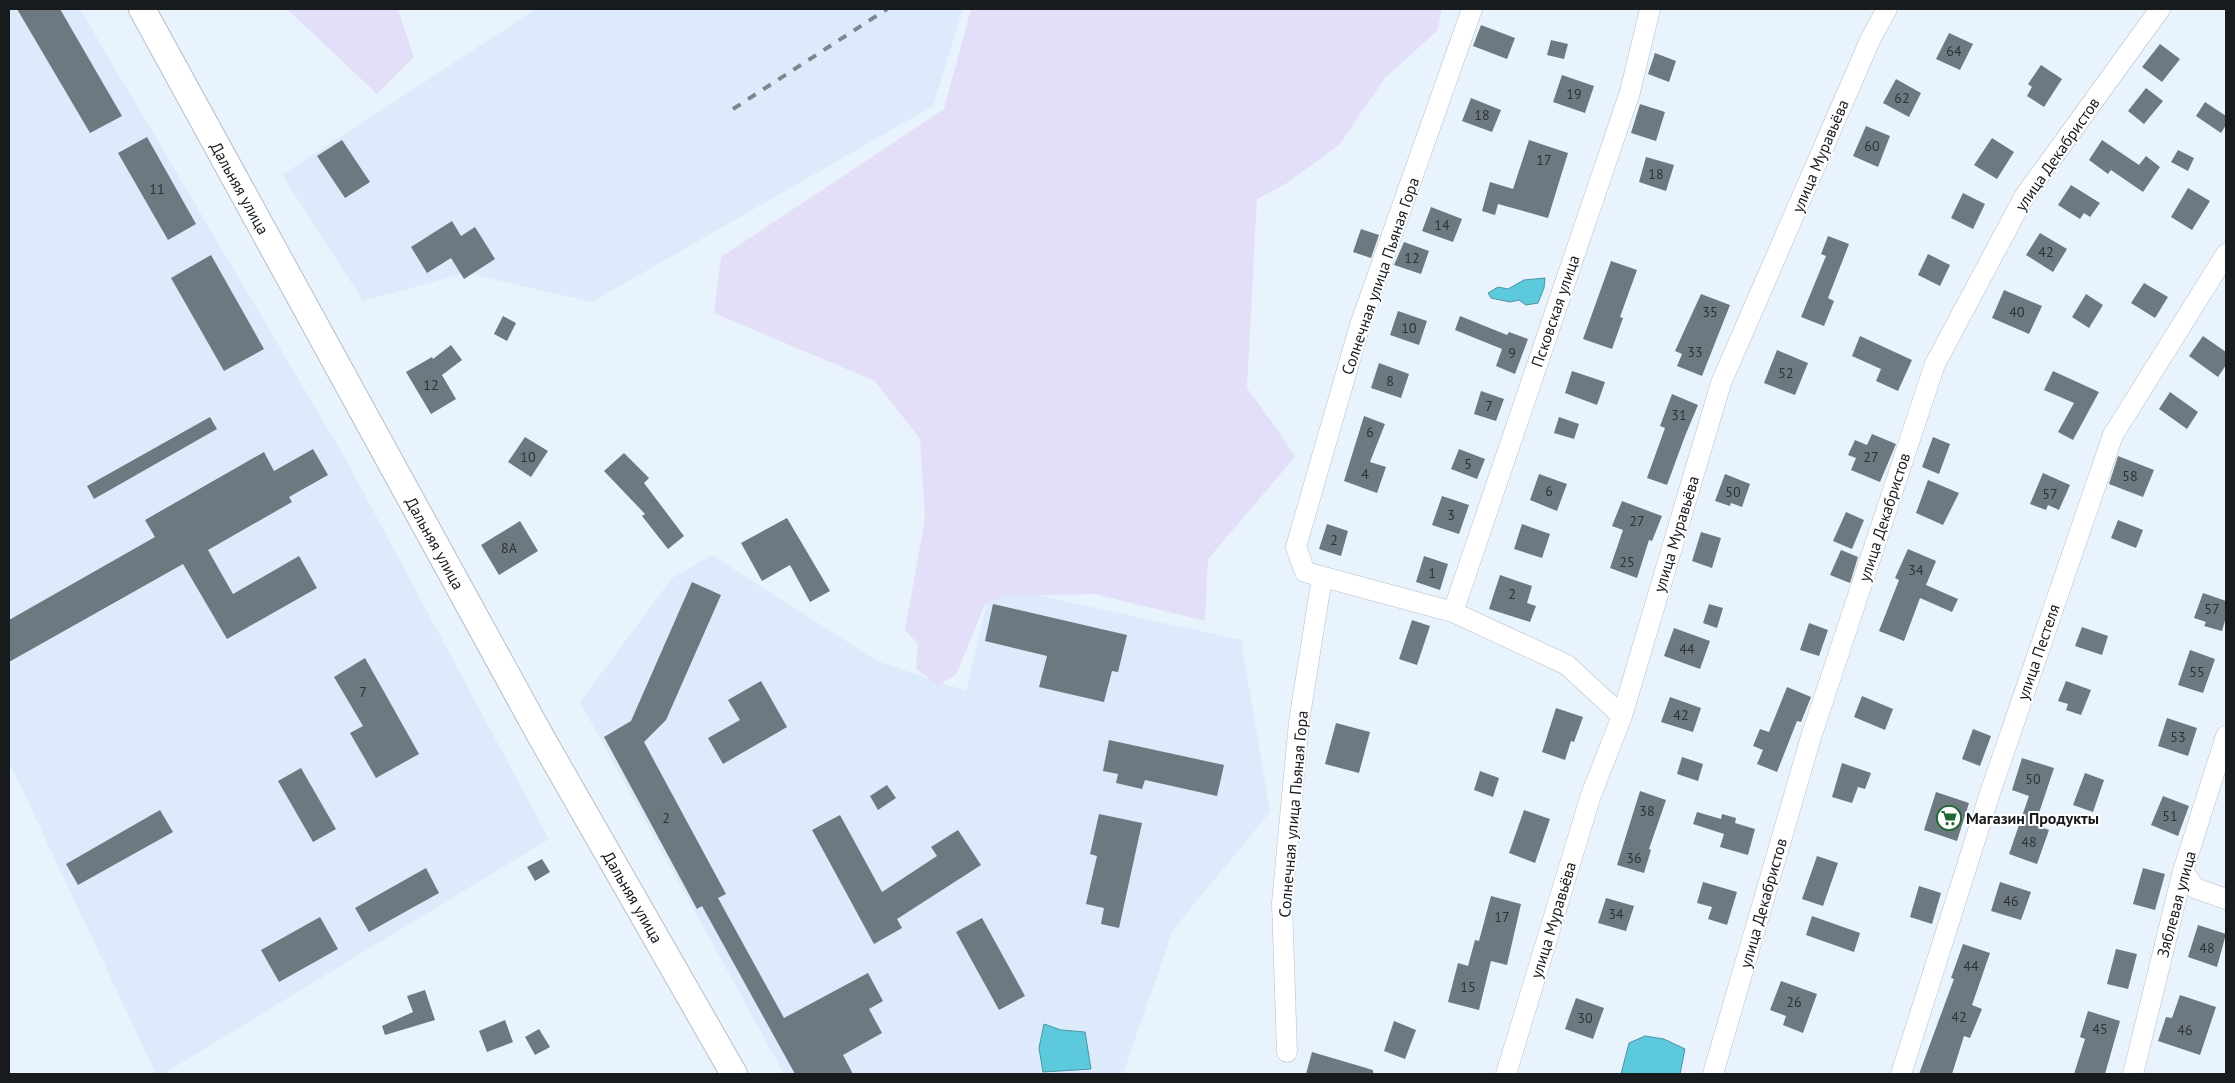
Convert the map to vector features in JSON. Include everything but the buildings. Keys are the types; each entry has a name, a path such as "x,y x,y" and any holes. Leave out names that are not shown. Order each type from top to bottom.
{"main road":[{"name":"Дальняя улица","path":"142,9 540,735 734,1074"}],"street":[{"name":"Солнечная улица Пьяная Гора","path":"1287,1052 1282,903 1299,722 1322,577 1305,572 1296,546 1360,325 1472,9"},
{"name":"Псковская улица","path":"1453,612 1630,92 1650,9"},
{"name":"улица Муравьёва","path":"1506,1074 1591,795 1622,716 1721,383 1871,38 1887,9"},
{"name":"улица Декабристов","path":"1713,1074 1811,737 1935,364 2024,197 2160,9"},
{"name":"улица Пестеля","path":"1901,1074 1990,793 2113,435 2226,254"},
{"path":"1322,577 1453,612 1567,665 1622,716"},
{"name":"Зяблевая улица","path":"2134,1074 2183,871 2226,736"},
{"path":"2183,871 2195,888 2226,899"}],"shaded area":[{"path":"9,9 80,9 345,458 549,839 163,1074 156,1074 12,768 9,769"},
{"path":"287,9 398,9 414,57 377,94"},
{"path":"536,9 963,9 933,106 592,302 466,273 363,301 282,175"},
{"path":"971,9 1442,9 1437,31 1385,78 1339,145 1287,183 1257,199 1247,388 1295,457 1208,559 1205,621 1095,594 1005,596 985,604 956,675 938,685 916,669 918,644 905,630 925,519 920,439 875,381 714,313 721,257 944,109"},
{"path":"712,555 877,661 966,691 991,585 1241,640 1270,812 1173,930 1123,1074 784,1074 580,702 672,578"}],"water":[{"path":"1545,278 1544,288 1538,303 1526,305 1519,300 1510,302 1491,298 1488,293 1498,287 1508,289 1524,280"},
{"path":"1044,1024 1061,1030 1085,1032 1091,1069 1043,1072 1039,1048"},
{"path":"1645,1036 1664,1039 1685,1049 1680,1074 1621,1074 1629,1043"}],"railway":[{"path":"733,109 887,9"}],"place":[{"name":"Магазин Продукты","path":"1949,818"}]}
